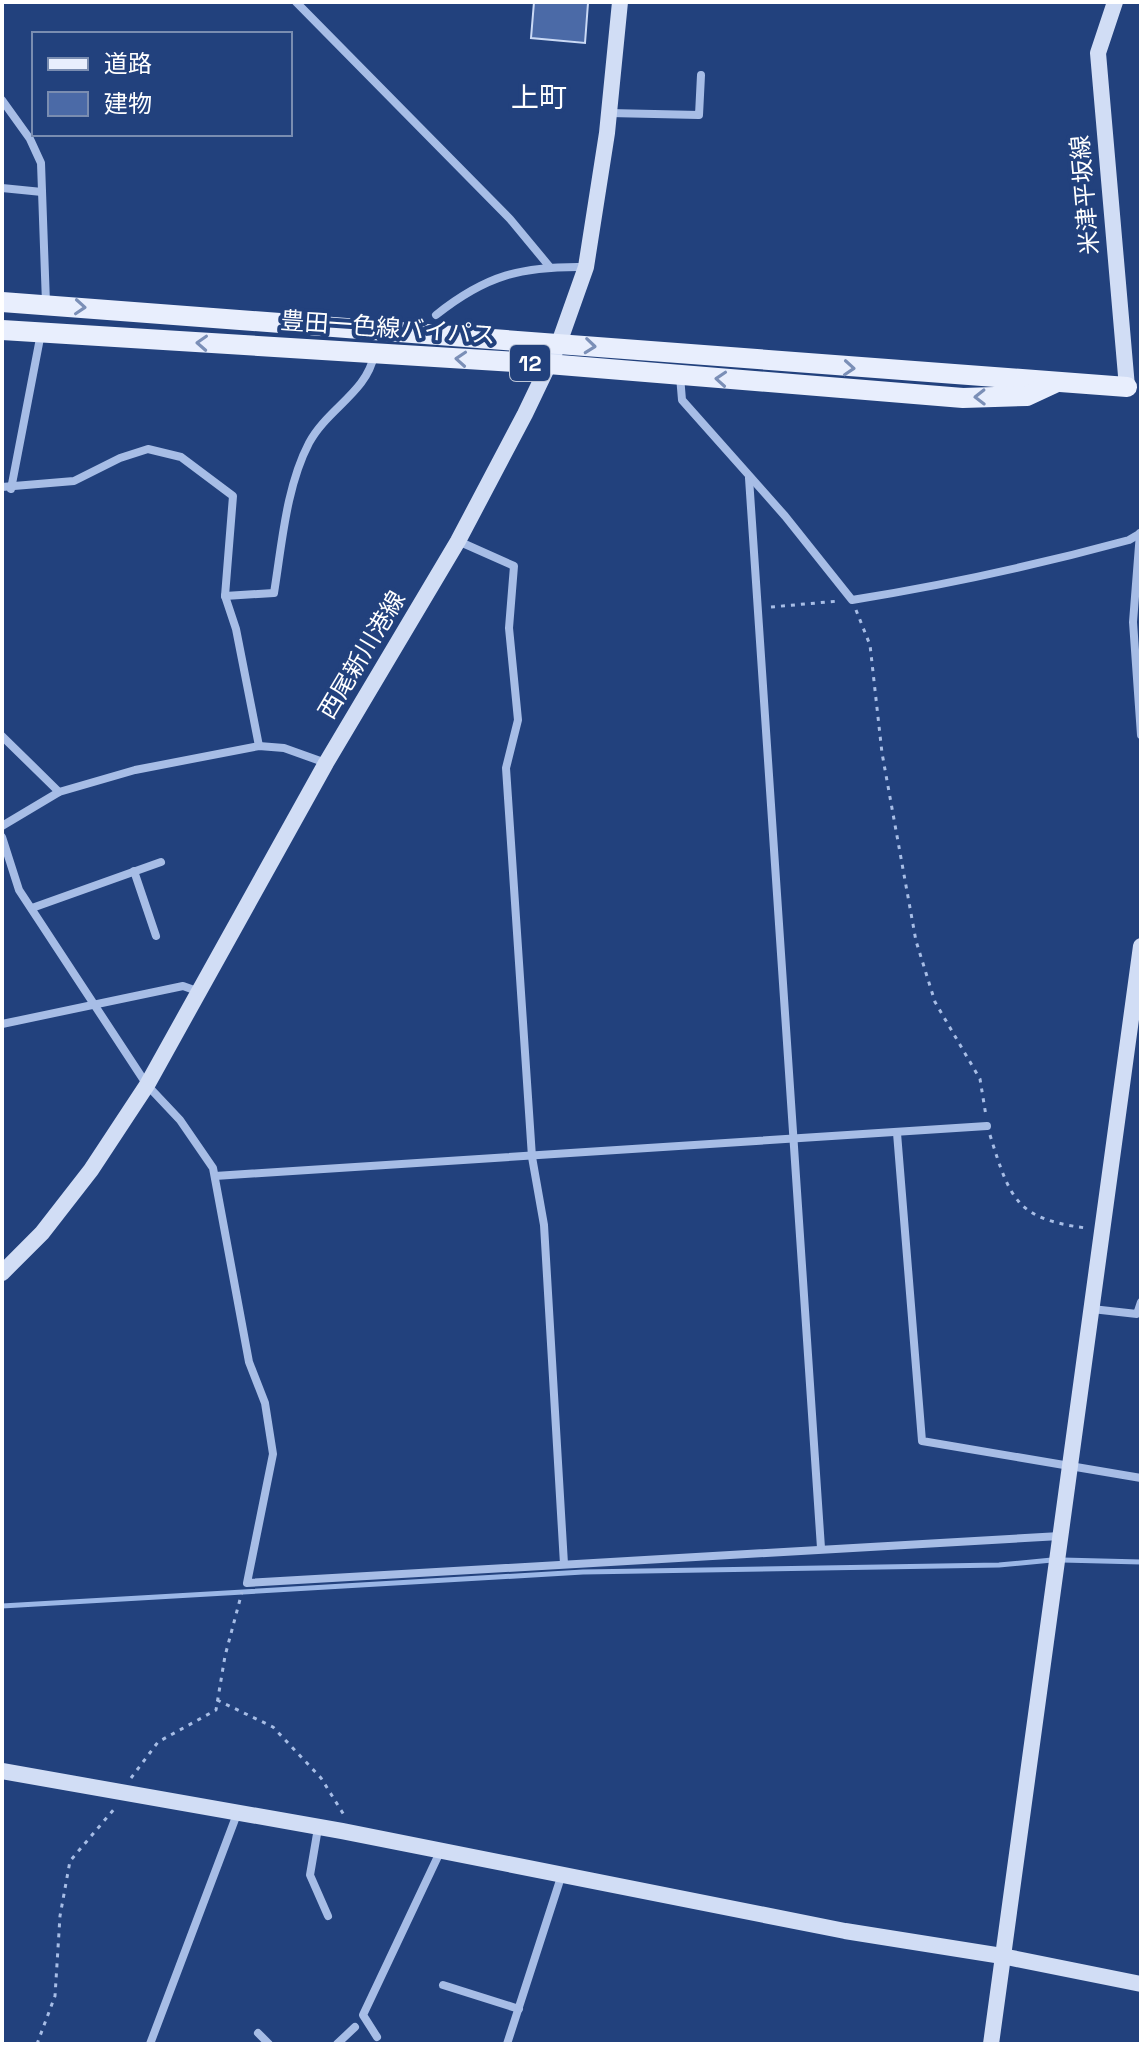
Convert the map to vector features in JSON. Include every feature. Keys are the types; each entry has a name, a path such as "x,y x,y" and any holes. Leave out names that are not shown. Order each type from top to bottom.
{"main road":[{"name":"豊田一色線バイパス","path":"2,302 1134,389"},
{"name":"豊田一色線バイパス","path":"2,330 548,364 963,398 1027,396 1055,383"}],"street":[{"path":"296,2 510,219 549,266"},
{"name":"西尾新川港線","path":"2,1273 42,1233 91,1170 147,1085 326,763 458,541 559,343 586,267 609,113 620,2"},
{"name":"米津平坂線","path":"1115,2 1098,53 1134,389"},
{"path":"609,113 699,115 701,75"},
{"path":"2,100 30,139 41,163 45,304"},
{"path":"2,188 42,192"},
{"path":"436,315 475,286 509,273 549,266 586,267"},
{"path":"41,333 7,488 74,481 120,458 148,449 181,457 233,496 225,596 236,629 247,698 259,746"},
{"path":"225,596 274,593 289,505 310,441 365,379 374,354"},
{"path":"680,376 682,400 785,516 852,600 952,584 1043,564 1129,540 1140,533"},
{"path":"749,478 821,1548"},
{"path":"1140,533 1133,622 1139,668 1141,735"},
{"path":"458,541 514,566 509,628 518,720 506,768 532,1157 544,1225 564,1564"},
{"path":"2,736 59,792"},
{"path":"2,826 59,792 135,770 259,746 284,748 326,763"},
{"path":"2,837 19,890 96,1002 147,1085 180,1120 215,1176 249,1362 265,1403 273,1454 247,1583 821,1548 1035,1540 1060,1543"},
{"path":"32,908 161,862"},
{"path":"134,871 156,936"},
{"path":"991,2044 1141,946"},
{"path":"2,1024 183,986 197,991"},
{"path":"215,1176 987,1126"},
{"path":"897,1133 922,1441 1141,1478"},
{"path":"1092,1309 1137,1314 1141,1302"},
{"path":"2,1771 342,1831 845,1931 1002,1956 1141,1984"},
{"path":"150,2044 237,1814"},
{"path":"318,1828 310,1875 328,1916"},
{"path":"377,2037 363,2015 440,1852"},
{"path":"507,2044 562,1874"},
{"path":"443,1985 519,2009"},
{"path":"337,2044 355,2027"},
{"path":"258,2033 269,2044"}],"path":[{"path":"759,607 852,600 870,645 882,753 916,941 935,1002 980,1079 987,1126 1009,1189 1025,1211 1039,1218 1102,1230"},
{"path":"37,2044 55,1996 60,1916 70,1861 126,1793 135,1770 158,1742 216,1710 225,1656 247,1583"},
{"path":"217,1700 273,1727 292,1744 343,1808 342,1831"}],"building":[{"path":"534,2 588,3 585,43 531,38"}],"waterway":[{"path":"2,1606 583,1572 999,1565 1052,1560"},
{"path":"1062,1560 1141,1562"}],"district":[{"name":"上町","path":"539,97"}]}
